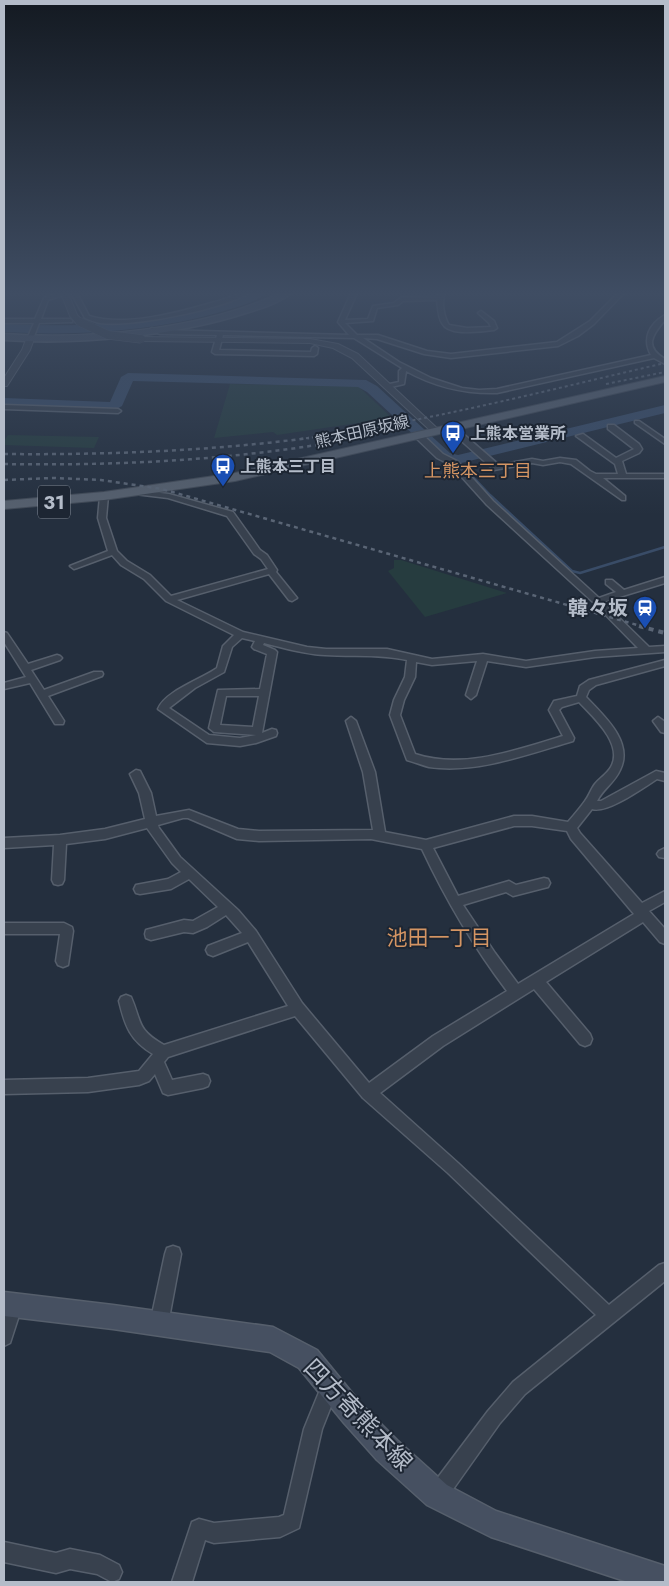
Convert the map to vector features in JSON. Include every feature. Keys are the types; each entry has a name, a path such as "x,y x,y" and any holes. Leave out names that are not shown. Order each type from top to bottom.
{"main road":[{"name":"熊本田原坂線","path":"4,506 104,496 235,477 665,379"},
{"name":"四方寄熊本線","path":"9,1305 113,1317 273,1340 308,1359 353,1414 387,1450 437,1495 491,1524 665,1580"}],"street":[{"path":"4,384 15,367"},
{"path":"367,367 436,431"},
{"path":"402,367 440,384 481,393 605,367"},
{"path":"387,386 402,383 402,371 405,369"},
{"path":"4,408 118,411"},
{"path":"637,422 665,442"},
{"path":"611,427 638,449 617,462"},
{"path":"451,428 497,468 501,469 532,461 543,463 567,460 595,476 622,498"},
{"path":"418,435 440,456 454,463 490,503 597,601 647,651"},
{"path":"580,436 617,462 623,476"},
{"path":"595,476 665,476"},
{"path":"135,492 169,496 230,514 257,552 264,556 273,570 271,571 292,598"},
{"path":"104,496 102,518 113,552 124,563 146,577 169,599 240,634 307,650 326,652 386,652 432,662 483,657 526,664 595,654 665,650"},
{"path":"74,566 113,552"},
{"path":"169,599 271,571"},
{"path":"597,601 665,580"},
{"path":"609,582 622,593"},
{"path":"240,634 228,646 221,670 191,686 164,706 163,709 207,739 240,742 256,739 270,734 266,723"},
{"path":"261,639 257,646 272,652 257,731 214,728 222,692 264,693"},
{"path":"5,640 26,668 59,721"},
{"path":"471,694 483,657"},
{"path":"26,668 57,658"},
{"path":"412,658 410,677 399,700 395,715 411,757 418,760 449,764 496,759 569,738 554,710 558,704 581,698"},
{"path":"581,698 584,688 593,682 665,663"},
{"path":"42,695 98,674"},
{"path":"4,686 32,679"},
{"path":"571,827 590,803 598,788 615,770 618,762 618,746 609,728 581,698"},
{"path":"351,721 369,772 380,835"},
{"path":"136,774 145,793 153,829 176,860 228,907 250,935 297,1008 368,1093 453,1168 609,1316"},
{"path":"590,803 597,806 603,805 656,776 665,777"},
{"path":"4,843 60,840 105,834 161,819 189,814 236,834 259,836 380,835 426,845 514,821 532,820 571,827"},
{"path":"571,827 575,836 665,938"},
{"path":"58,880 60,840"},
{"path":"426,845 454,902 489,958 516,992"},
{"path":"140,889 168,889 190,872"},
{"path":"454,902 509,886 512,891 544,883"},
{"path":"368,1093 438,1041 516,992 537,982 665,896"},
{"path":"151,934 203,923 228,907"},
{"path":"4,928 64,929 67,931 63,961"},
{"path":"213,950 250,935"},
{"path":"537,982 585,1040"},
{"path":"126,1001 133,1027 138,1036 159,1058 159,1067 168,1088 203,1080"},
{"path":"4,1087 88,1085 139,1078 144,1076 159,1058 287,1014 297,1008"},
{"path":"159,1324 172,1254"},
{"path":"437,1495 494,1417 519,1388 665,1271"},
{"path":"4,1337 9,1305"},
{"path":"182,1582 199,1529 214,1533 280,1527 292,1521 313,1429 330,1386"},
{"path":"4,1552 56,1563 70,1559 100,1565 112,1572"}],"green space":[{"path":"230,384 358,386 392,418 277,435 273,432 214,438"},
{"path":"8,435 99,437 94,448 4,445"},
{"path":"394,560 401,560 507,593 425,617 388,571 394,568"}],"waterway":[{"path":"4,402 115,406 128,377 361,383 372,389 445,456 457,460 665,409"},
{"path":"457,460 490,495 572,571 580,573 665,547"}],"railway":[{"path":"301,439 438,415 648,367"},
{"path":"606,384 665,372"},
{"path":"301,439 309,438"},
{"path":"4,454 157,451 301,439"},
{"path":"4,464 133,463 219,457 347,440"},
{"path":"4,480 53,478 101,480 162,489 644,627"},
{"path":"639,626 665,633"}],"place":[{"name":"上熊本営業所","path":"453,454"},
{"name":"上熊本三丁目","path":"223,487"},
{"name":"韓々坂","path":"645,629"}],"district":[{"name":"上熊本三丁目","path":"478,471"},
{"name":"池田一丁目","path":"439,938"}]}
